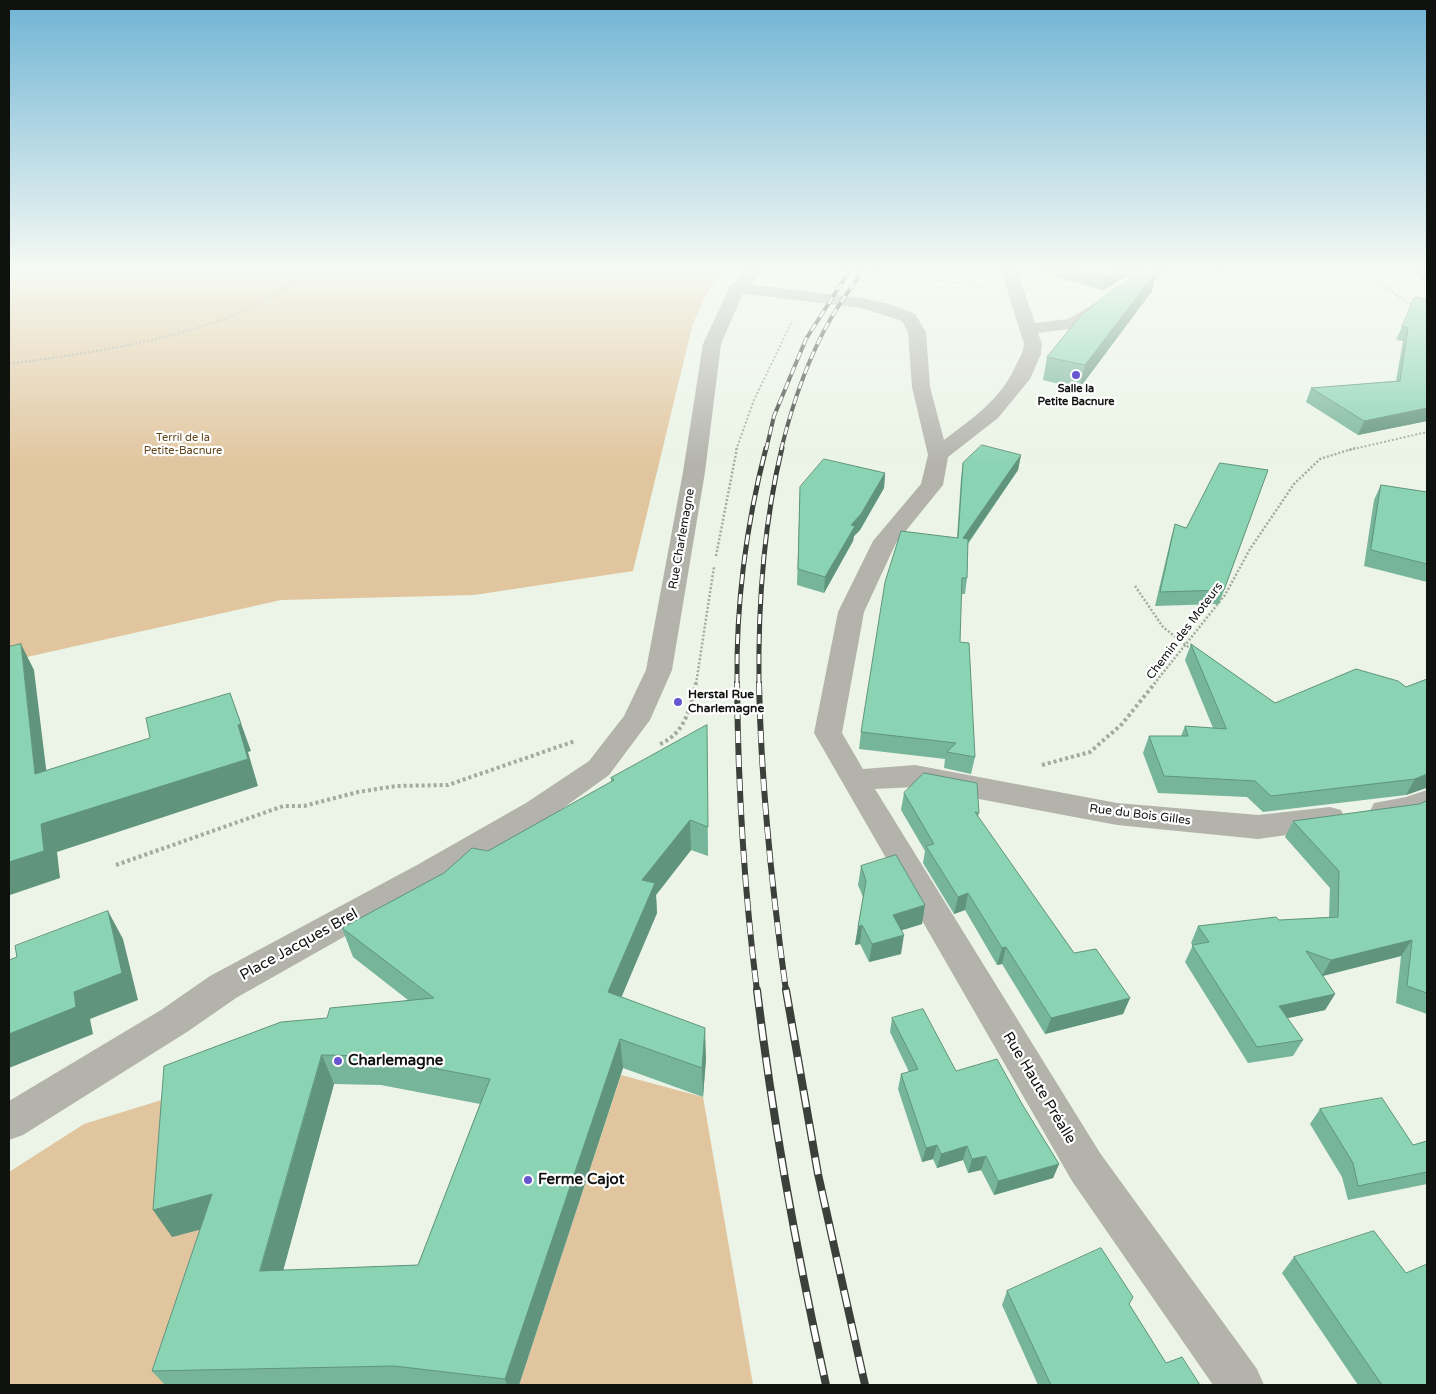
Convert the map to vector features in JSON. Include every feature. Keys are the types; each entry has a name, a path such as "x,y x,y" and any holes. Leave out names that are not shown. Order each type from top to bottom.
{"street":[{"name":"Rue Charlemagne","path":"592,774 599,768 636,720 659,670 694,472 712,344 716,335"},
{"path":"854,780 828,733 851,612 885,541 932,485 938,455 921,387 917,335"},
{"path":"938,455 991,414 1023,375 1025,366 1032,354 1033,344 1030,335"},
{"name":"Place Jacques Brel","path":"9,1122 174,1021 223,987 529,816 592,774"},
{"name":"Rue du Bois Gilles","path":"854,780 915,776 1117,814 1258,827 1409,808 1427,801"},
{"name":"Rue Haute Préalle","path":"854,780 1086,1167 1241,1385"}],"path":[{"path":"9,364 74,355 170,335"},
{"path":"688,718 700,665 715,562 735,453 754,400 786,335"},
{"name":"Chemin des Moteurs","path":"1039,766 1090,752 1122,724 1225,595 1250,549 1294,484 1320,459 1335,453 1427,432"},
{"path":"1135,586 1163,627 1199,655"},
{"path":"116,865 283,806 304,806 358,792 396,786 448,785 581,739 629,729"}],"green space":[{"name":"Terril de la Petite-Bacnure","path":"9,335 690,335 633,571 474,595 281,600 9,661"},
{"path":"621,1075 703,1097 753,1385 519,1385"},
{"path":"181,1094 216,1225 175,1385 9,1385 9,1172 84,1124"}],"building":[{"path":"1065,335 1108,335 1085,365 1047,357"},
{"path":"1407,335 1427,335 1427,408 1364,421 1311,388 1400,381"},
{"path":"982,445 1021,455 963,538 968,539 967,578 962,578 960,642 969,643 975,757 947,752 956,743 861,732 885,582 901,531 958,538 963,463"},
{"path":"824,459 885,473 861,514 851,525 855,526 825,577 798,569 800,487"},
{"path":"1220,463 1268,470 1224,590 1160,592 1175,524 1186,528"},
{"path":"1381,485 1427,492 1427,564 1371,550"},
{"path":"21,644 35,774 150,738 146,718 230,693 241,724 238,725 248,759 41,824 44,851 9,862 9,647"},
{"path":"1191,644 1275,703 1356,669 1398,681 1406,687 1427,679 1427,774 1415,779 1271,796 1255,781 1164,776 1149,736 1188,736 1185,726 1226,729"},
{"path":"707,725 708,827 690,820 642,880 655,883 608,992 705,1028 702,1068 620,1039 505,1379 394,1366 152,1371 212,1194 153,1210 164,1066 281,1022 327,1018 330,1008 434,998 342,928 444,873 472,848 488,851 614,780 611,778","holes":["322,1055 370,1056 490,1079 418,1265 260,1271"]},
{"path":"924,773 977,783 979,813 975,812 1074,953 1096,949 1130,998 1051,1018 1006,947 1002,948 968,893 958,897 926,846 934,844 904,793"},
{"path":"1427,801 1427,993 1407,986 1412,940 1331,960 1306,951 1335,994 1279,1006 1303,1040 1257,1047 1192,945 1209,942 1198,926 1276,917 1279,920 1338,917 1339,871 1293,821 1419,804"},
{"path":"896,855 925,905 893,915 904,935 872,944 862,925 858,927 866,881 861,866"},
{"path":"108,911 122,973 74,992 76,1007 9,1034 9,960 17,957 15,946"},
{"path":"923,1009 956,1071 997,1059 1059,1164 998,1181 986,1156 972,1159 967,1146 941,1154 937,1145 926,1148 901,1074 918,1069 892,1018"},
{"path":"1382,1098 1413,1145 1427,1141 1427,1172 1358,1186 1353,1163 1320,1109"},
{"path":"1374,1231 1406,1273 1427,1264 1427,1385 1382,1385 1294,1257"},
{"path":"1101,1248 1133,1297 1129,1304 1166,1363 1182,1357 1200,1385 1051,1385 1007,1291"}],"railway":[{"path":"766,450 774,416 809,335"},
{"path":"781,450 790,416 808,365 822,335"},
{"path":"737,683 740,595 753,506 766,448"},
{"path":"759,683 763,566 770,507 782,448"},
{"path":"737,683 742,837 757,991"},
{"path":"759,683 768,837 786,991"},
{"path":"757,990 770,1089 787,1188 805,1287 826,1385"},
{"path":"786,990 818,1174 865,1385"}],"place":[{"name":"Salle la Petite Bacnure","path":"1076,375"},
{"name":"Herstal Rue Charlemagne","path":"678,702"},
{"name":"Charlemagne","path":"338,1061"},
{"name":"Ferme Cajot","path":"528,1180"}]}
